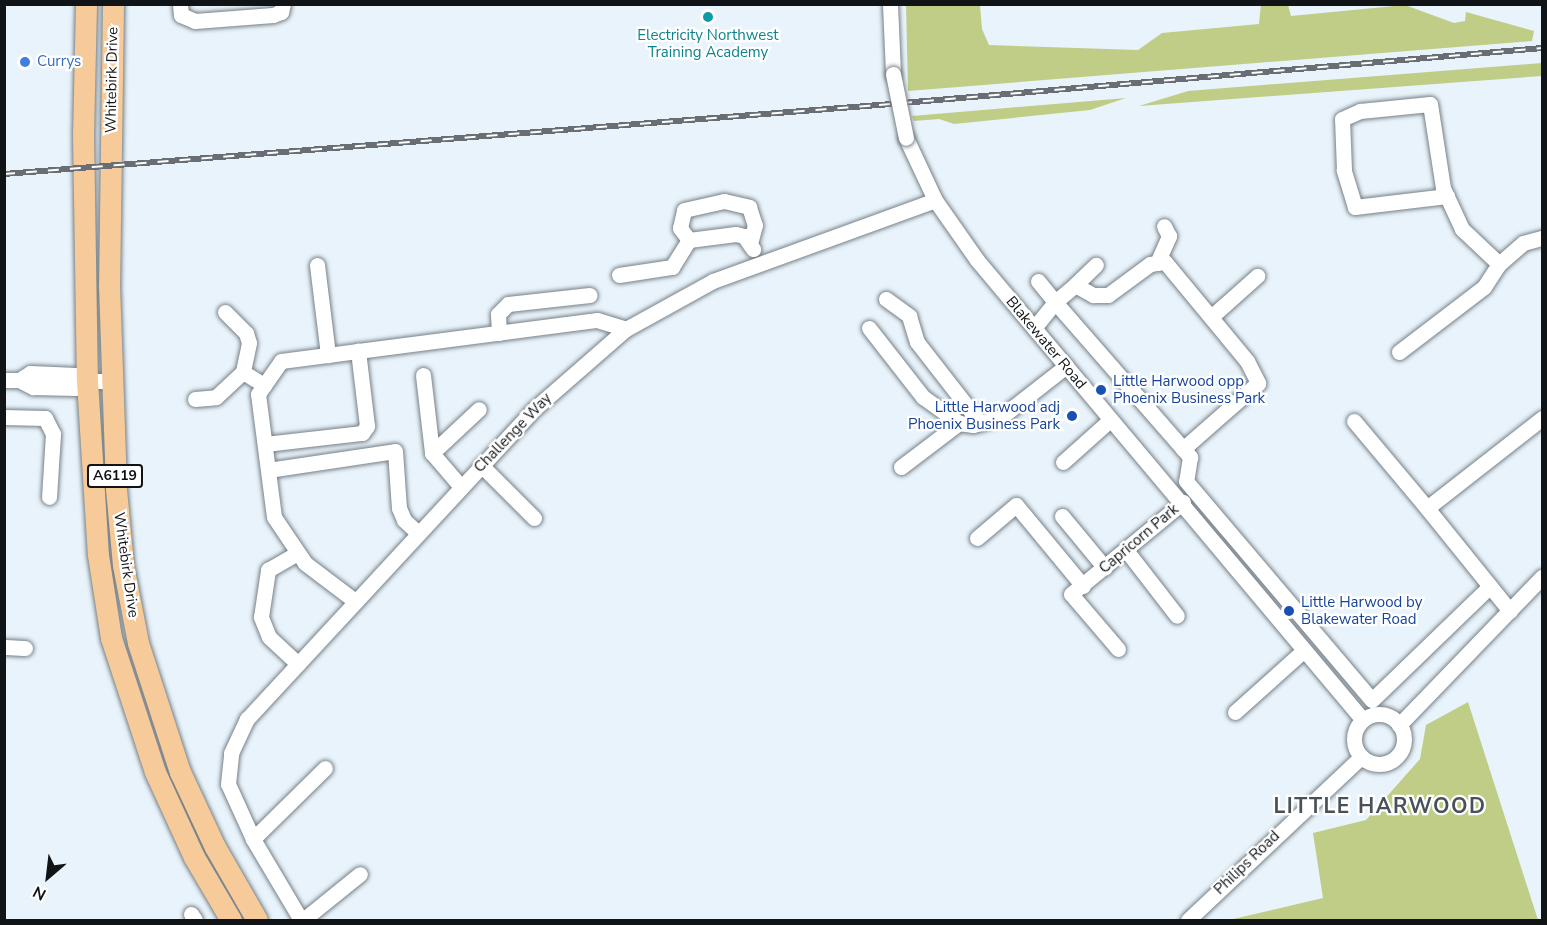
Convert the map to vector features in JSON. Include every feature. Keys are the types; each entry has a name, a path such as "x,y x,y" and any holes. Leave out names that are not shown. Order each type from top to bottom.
{"highway":[{"name":"Whitebirk Drive","path":"86,4 83,132 87,381 98,555 111,638 155,772 194,857 231,921"},
{"name":"Whitebirk Drive","path":"113,4 109,285 116,489 123,565 138,643 180,772 257,921"}],"street":[{"path":"180,4 181,15 195,21 273,15 280,12 283,4"},
{"name":"Blakewater Road","path":"890,4 893,74 906,138 935,200 977,260 1110,420 1183,502 1303,651 1363,720"},
{"path":"1447,196 1355,207 1344,170 1342,119 1360,111 1430,104 1447,196 1462,229 1499,264"},
{"name":"Challenge Way","path":"302,921 254,839 228,784 231,753 247,719 533,410 626,328 713,280 935,200"},
{"path":"688,240 680,228 684,210 724,201 749,207 755,225 750,244"},
{"path":"1157,263 1169,236 1164,226"},
{"path":"688,240 736,234 750,244 761,262"},
{"path":"1399,352 1484,287 1499,264 1523,243 1542,237"},
{"path":"620,275 672,267 688,240"},
{"path":"1075,285 1093,295 1108,295 1150,264 1166,262 1247,361 1258,383 1183,449"},
{"path":"317,265 328,355"},
{"path":"1034,328 1055,302 1096,265"},
{"path":"1211,317 1257,276"},
{"path":"1038,281 1190,457 1186,481 1372,700 1490,586"},
{"path":"499,333 498,314 508,304 590,295"},
{"path":"886,299 909,316 917,342 980,423"},
{"path":"195,399 216,397 243,372 249,343 246,333 225,312"},
{"path":"355,601 304,563 274,517 258,394 281,361 597,320 626,328"},
{"path":"869,328 923,397 959,423 980,423 1001,417 1066,366"},
{"path":"265,444 362,433 367,426 358,351"},
{"path":"243,372 264,385"},
{"path":"423,375 432,453 461,487"},
{"path":"12,380 33,387 75,388 87,381 113,381"},
{"path":"432,453 479,408"},
{"path":"4,417 45,418 53,434 49,497"},
{"path":"1427,508 1542,418"},
{"path":"1063,462 1110,420"},
{"path":"1354,421 1510,611"},
{"path":"901,466 959,423"},
{"path":"268,470 395,451 399,508 404,520 418,533"},
{"path":"481,465 534,518"},
{"name":"Capricorn Park","path":"1083,586 1183,502"},
{"path":"977,538 1016,506 1083,586 1071,594 1118,649"},
{"path":"1062,516 1100,572"},
{"path":"1126,550 1177,616"},
{"path":"298,553 268,570 261,617 269,637 298,664"},
{"path":"1400,725 1542,577"},
{"path":"4,647 25,648"},
{"path":"1235,712 1303,651"},
{"path":"1381,714 1400,725 1403,746 1393,760 1379,765 1361,757 1353,739 1363,720 1381,714"},
{"name":"Philips Road","path":"1188,921 1361,757"},
{"path":"254,839 325,768"},
{"path":"302,921 360,874"}],"green space":[{"path":"1261,4 1288,5 1291,16 1405,5 1454,23 1465,21 1466,12 1534,31 1532,41 908,91 906,5 980,5 982,29 989,45 1138,50 1162,33 1259,24"},
{"path":"1542,63 1542,76 1139,106 1188,91"},
{"path":"1126,98 1090,110 954,124 939,119 914,121 912,116"},
{"path":"1468,702 1538,920 1229,920 1323,898 1313,833 1366,820 1420,759 1426,725"}],"railway":[{"path":"4,174 879,105 1542,48"}],"place":[{"name":"Electricity Northwest Training Academy","path":"708,17"},
{"name":"Currys","path":"25,62"},
{"name":"Little Harwood opp Phoenix Business Park","path":"1101,390"},
{"name":"Little Harwood adj Phoenix Business Park","path":"1072,416"},
{"name":"Little Harwood by Blakewater Road","path":"1289,611"}],"district":[{"name":"LITTLE HARWOOD","path":"1380,806"}]}
